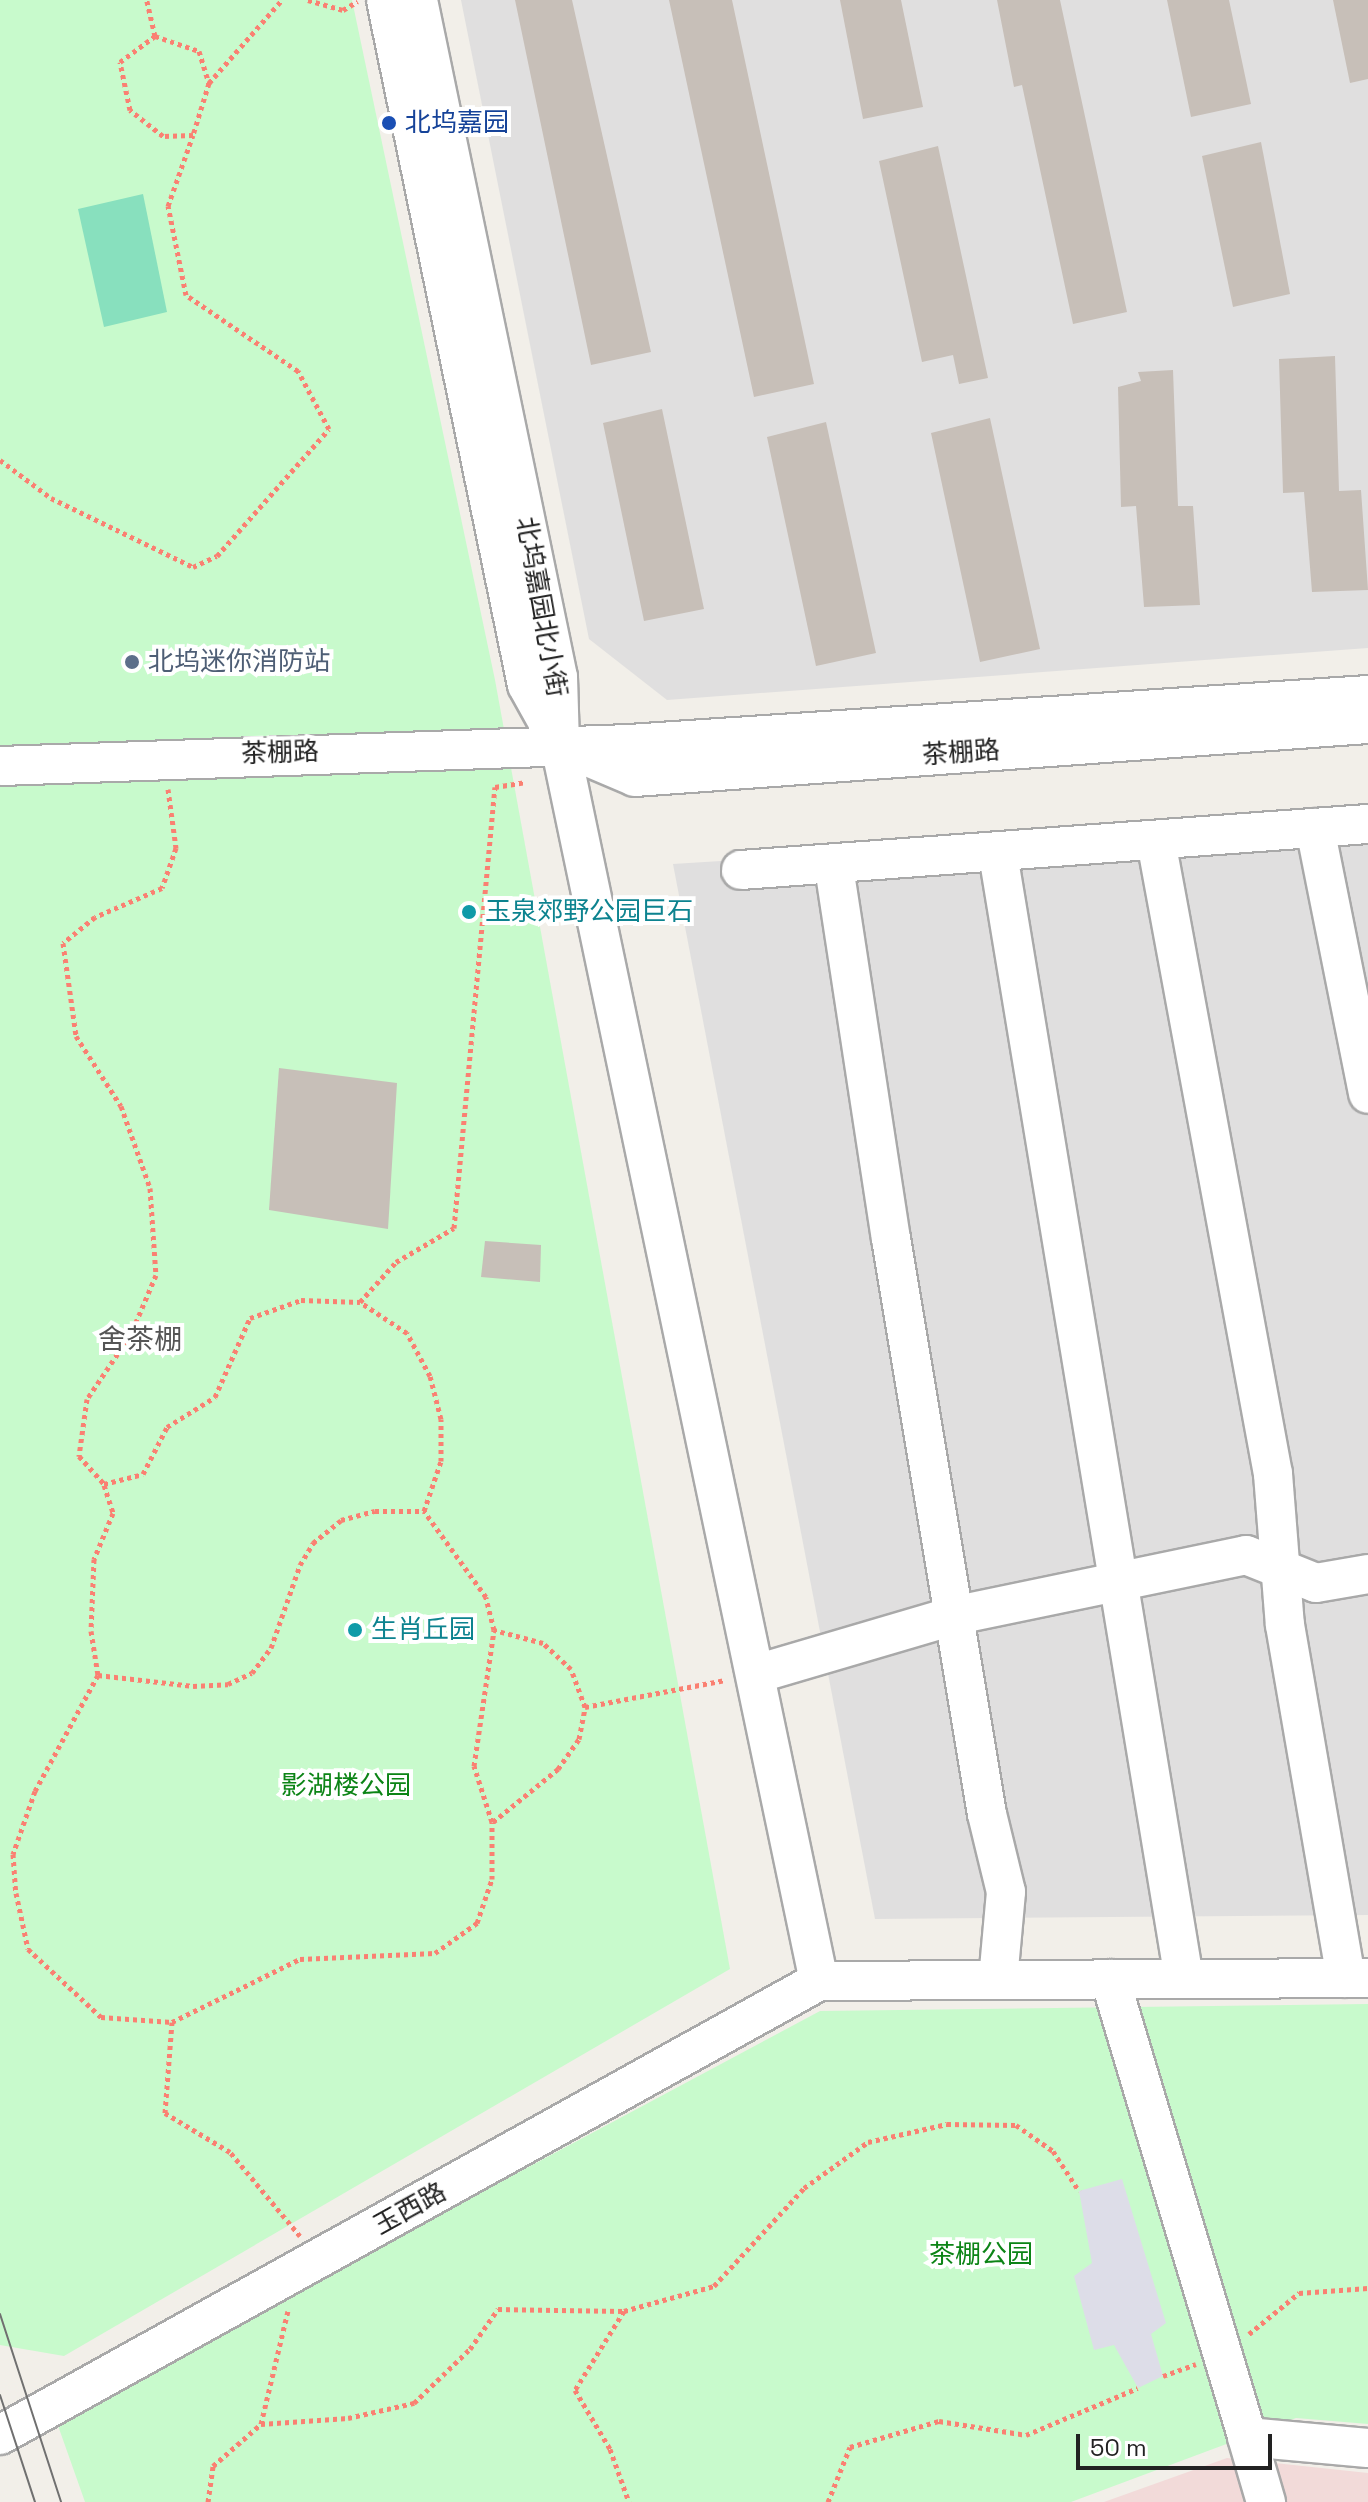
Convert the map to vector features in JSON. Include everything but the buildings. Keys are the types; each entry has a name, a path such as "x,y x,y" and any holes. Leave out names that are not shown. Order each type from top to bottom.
{"street":[{"name":"北坞嘉园北小街","path":"386,0 527,685 560,745"},
{"name":"北坞嘉园北小街","path":"418,0 558,677 560,745"},
{"name":"茶棚路","path":"0,766 164,756 560,745 1368,695"},
{"name":"茶棚路","path":"560,745 635,777 1368,724"},
{"path":"560,745 819,1981 1357,1978 1285,1625 1283,1569 1273,1474 1156,841"},
{"path":"741,870 834,867 1368,824"},
{"path":"1315,828 1368,1094"},
{"path":"998,854 1076,1299 1116,1580 1184,1979"},
{"path":"834,867 987,1814 1006,1892 998,1980"},
{"path":"756,1674 957,1615 1246,1555 1316,1583 1368,1574"},
{"path":"1110,1979 1266,2502"},
{"name":"玉西路","path":"0,2435 819,1981"},
{"path":"1247,2437 1368,2448"}],"path":[{"path":"147,0 155,36"},
{"path":"0,460 51,498 193,567 217,556 329,429 298,371 186,295 168,206 209,83 282,0"},
{"path":"308,0 343,10 361,0"},
{"path":"155,36 199,51 209,83"},
{"path":"155,36 120,62 130,110 163,136 193,135"},
{"path":"164,756 176,848 162,888 95,917 63,943 76,1036 121,1106 150,1188 156,1275 131,1334 87,1399 79,1456 104,1484 113,1513 94,1559 91,1631 98,1675 35,1791 13,1854 28,1949 101,2017 172,2022 300,1959 435,1953 477,1923 492,1879 492,1822 474,1766 494,1630 486,1597 424,1511"},
{"path":"360,1302 396,1262 454,1228 495,787 526,781"},
{"path":"104,1484 143,1474 167,1427 215,1397 250,1318 301,1300 360,1302 407,1333 430,1376 441,1419 441,1461 424,1511"},
{"path":"98,1675 193,1686 228,1684 252,1673 271,1648 313,1543 341,1520 375,1511 424,1511"},
{"path":"492,1822 558,1769 579,1739 585,1707 571,1669 543,1643 494,1630"},
{"path":"585,1707 756,1674"},
{"path":"172,2022 165,2113 230,2152 319,2259"},
{"path":"261,2424 348,2418 414,2403 470,2349 498,2309 624,2311 714,2286 804,2188 868,2142 947,2124 1016,2125 1053,2151 1079,2191"},
{"path":"1223,2355 1299,2293 1368,2288"},
{"path":"208,2502 213,2466 261,2424 289,2306"},
{"path":"624,2311 575,2390 610,2449 629,2502"},
{"path":"828,2502 850,2447 939,2421 1026,2435 1138,2388"}],"shaded area":[{"path":"461,0 1368,0 1368,648 667,700 589,639"},
{"path":"1368,820 1368,1915 875,1919 673,864"},
{"path":"1122,2179 1166,2323 1151,2334 1163,2376 1138,2388 1114,2345 1094,2350 1074,2276 1092,2263 1079,2191"},
{"path":"1227,2458 1368,2473 1368,2502 1104,2502"}],"green space":[{"name":"影湖楼公园","path":"0,0 352,0 495,680 730,1969 64,2356 0,2345"},
{"path":"143,194 167,312 104,327 78,209"},
{"name":"茶棚公园","path":"1368,2004 1368,2424 1296,2418 1071,2502 85,2502 56,2420 820,2011"}],"tram line":[{"path":"0,2314 61,2502"},
{"path":"0,2395 35,2502"}],"place":[{"name":"北坞嘉园","path":"389,123"},
{"name":"北坞迷你消防站","path":"132,662"},
{"name":"玉泉郊野公园巨石","path":"469,912"},
{"name":"生肖丘园","path":"355,1630"}],"district":[{"name":"舍茶棚","path":"140,1339"}]}
